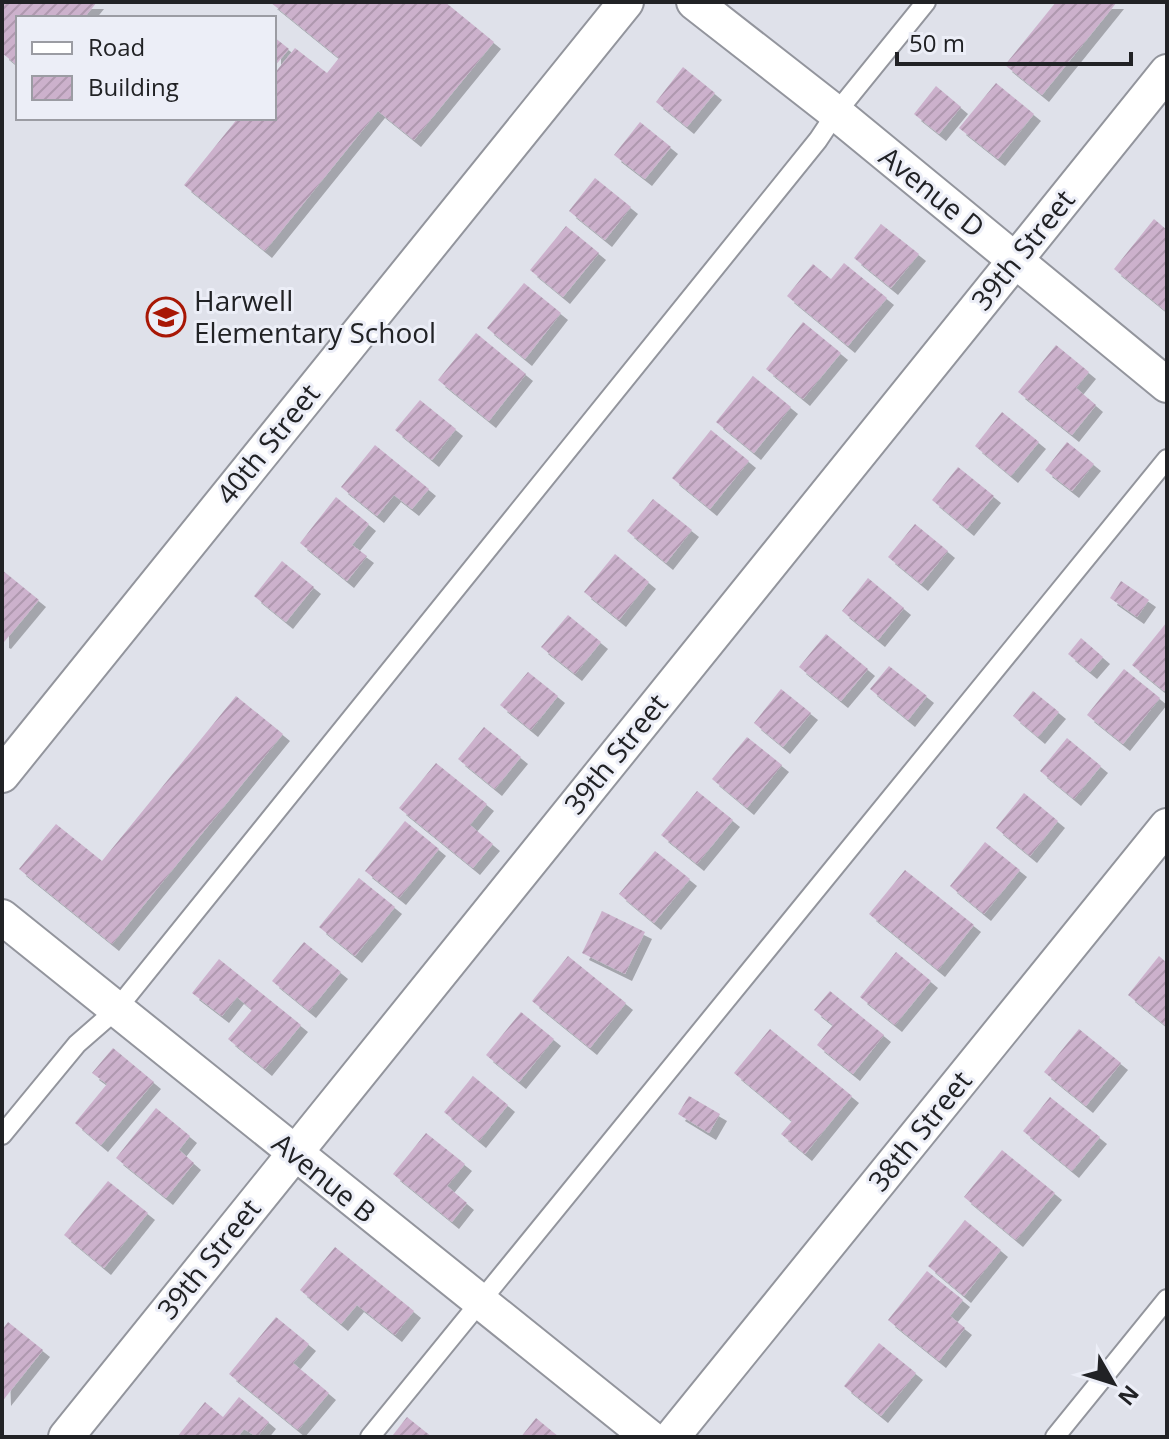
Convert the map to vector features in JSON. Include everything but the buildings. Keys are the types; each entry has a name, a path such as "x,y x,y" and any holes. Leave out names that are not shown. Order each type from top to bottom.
{"street":[{"name":"40th Street","path":"2,775 626,2"},
{"name":"Avenue D","path":"694,2 836,113 1167,385"},
{"name":"39th Street","path":"66,1437 1167,72"},
{"name":"38th Street","path":"672,1437 1167,826"},
{"name":"Avenue B","path":"2,917 649,1437"}],"lane":[{"path":"2,1135 77,1044 116,1010 926,2"},
{"path":"370,1437 1167,459"},
{"path":"1055,1437 1167,1299"}],"place":[{"name":"Harwell Elementary School","path":"166,317"}]}
